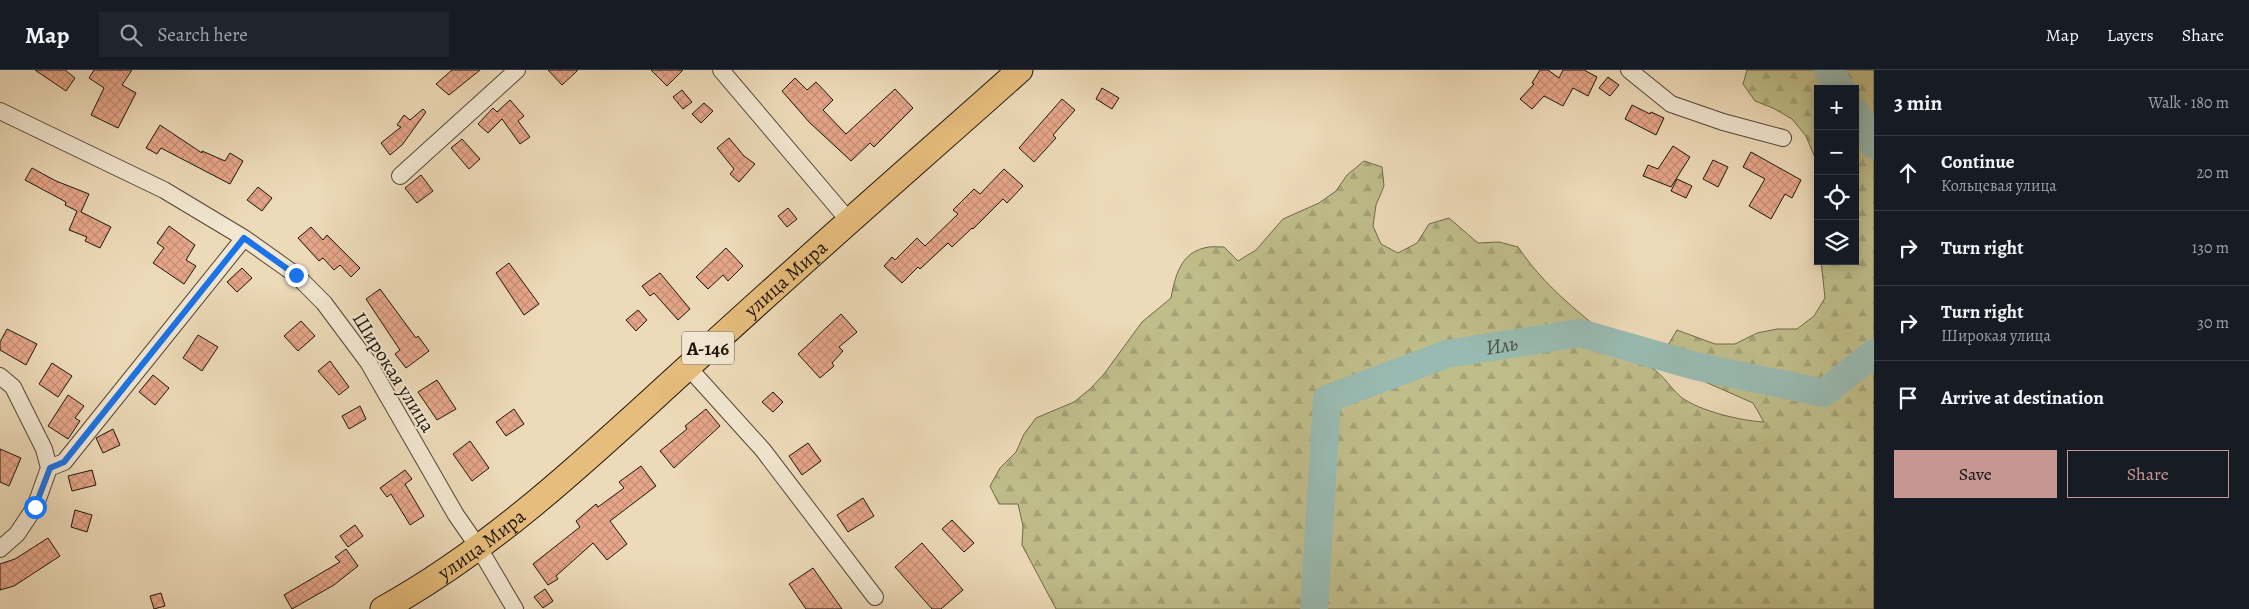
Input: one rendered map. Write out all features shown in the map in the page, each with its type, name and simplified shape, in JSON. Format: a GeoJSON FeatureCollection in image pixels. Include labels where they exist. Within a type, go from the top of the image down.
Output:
{"type":"FeatureCollection","features":[{"type":"Feature","properties":{"kind":"highway","name":"улица Мира"},"geometry":{"type":"LineString","coordinates":[[383,609],[479,548],[607,443],[688,367],[1020,70]]}},
{"type":"Feature","properties":{"kind":"street"},"geometry":{"type":"LineString","coordinates":[[400,176],[517,70]]}},
{"type":"Feature","properties":{"kind":"street"},"geometry":{"type":"LineString","coordinates":[[721,70],[850,222]]}},
{"type":"Feature","properties":{"kind":"street"},"geometry":{"type":"LineString","coordinates":[[1629,70],[1671,104],[1723,122],[1783,138]]}},
{"type":"Feature","properties":{"kind":"street","name":"Широкая улица"},"geometry":{"type":"LineString","coordinates":[[0,111],[164,190],[244,238],[296,275],[324,303],[368,362],[456,515],[479,548],[515,609]]}},
{"type":"Feature","properties":{"kind":"street"},"geometry":{"type":"LineString","coordinates":[[50,468],[64,462],[244,238]]}},
{"type":"Feature","properties":{"kind":"street"},"geometry":{"type":"LineString","coordinates":[[688,367],[763,450],[875,597]]}},
{"type":"Feature","properties":{"kind":"street"},"geometry":{"type":"LineString","coordinates":[[0,376],[13,387],[44,448],[50,468],[35,507],[17,534],[0,549]]}},
{"type":"Feature","properties":{"kind":"green space"},"geometry":{"type":"Polygon","coordinates":[[[1747,70],[1874,70],[1874,609],[1056,609],[1022,545],[1023,526],[1018,504],[999,504],[990,486],[1000,468],[1016,452],[1024,434],[1036,418],[1074,402],[1104,374],[1142,322],[1171,298],[1174,282],[1180,267],[1189,255],[1206,247],[1224,247],[1238,261],[1256,250],[1283,219],[1319,203],[1336,191],[1347,175],[1364,161],[1382,167],[1384,186],[1376,205],[1373,226],[1381,244],[1398,253],[1417,243],[1429,224],[1449,218],[1478,243],[1499,242],[1518,247],[1560,296],[1644,364],[1660,374],[1681,397],[1709,411],[1744,420],[1764,422],[1753,403],[1694,377],[1678,365],[1667,347],[1677,330],[1715,344],[1735,344],[1757,333],[1777,329],[1797,329],[1814,316],[1825,298],[1821,265],[1859,265],[1859,85],[1814,85],[1814,155],[1806,136],[1792,119],[1773,108],[1755,101],[1743,84],[1747,70]]]}},
{"type":"Feature","properties":{"kind":"building"},"geometry":{"type":"Polygon","coordinates":[[[35,70],[65,70],[75,78],[66,91],[35,70]]]}},
{"type":"Feature","properties":{"kind":"building"},"geometry":{"type":"Polygon","coordinates":[[[94,70],[132,70],[122,85],[136,93],[118,128],[91,115],[104,88],[89,78],[94,70]]]}},
{"type":"Feature","properties":{"kind":"building"},"geometry":{"type":"Polygon","coordinates":[[[452,70],[480,70],[449,95],[436,84],[452,70]]]}},
{"type":"Feature","properties":{"kind":"building"},"geometry":{"type":"Polygon","coordinates":[[[548,70],[578,70],[562,85],[548,70]]]}},
{"type":"Feature","properties":{"kind":"building"},"geometry":{"type":"Polygon","coordinates":[[[651,70],[683,70],[667,86],[651,70]]]}},
{"type":"Feature","properties":{"kind":"building"},"geometry":{"type":"Polygon","coordinates":[[[1540,70],[1548,70],[1559,78],[1563,70],[1584,70],[1597,77],[1588,96],[1573,88],[1563,106],[1544,96],[1532,109],[1520,99],[1534,84],[1532,83],[1540,70]]]}},
{"type":"Feature","properties":{"kind":"building"},"geometry":{"type":"Polygon","coordinates":[[[1608,77],[1619,85],[1610,96],[1599,88],[1608,77]]]}},
{"type":"Feature","properties":{"kind":"building"},"geometry":{"type":"Polygon","coordinates":[[[795,78],[807,90],[816,82],[833,100],[823,110],[846,134],[895,89],[913,108],[874,147],[870,143],[851,161],[809,122],[782,91],[795,78]]]}},
{"type":"Feature","properties":{"kind":"building"},"geometry":{"type":"Polygon","coordinates":[[[1102,88],[1119,98],[1112,109],[1096,99],[1102,88]]]}},
{"type":"Feature","properties":{"kind":"building"},"geometry":{"type":"Polygon","coordinates":[[[682,90],[692,102],[683,109],[673,97],[682,90]]]}},
{"type":"Feature","properties":{"kind":"building"},"geometry":{"type":"Polygon","coordinates":[[[1062,99],[1075,110],[1053,135],[1056,138],[1034,162],[1019,148],[1062,99]]]}},
{"type":"Feature","properties":{"kind":"building"},"geometry":{"type":"Polygon","coordinates":[[[510,100],[524,116],[518,121],[530,137],[520,144],[502,119],[488,133],[478,124],[493,108],[497,112],[510,100]]]}},
{"type":"Feature","properties":{"kind":"building"},"geometry":{"type":"Polygon","coordinates":[[[704,103],[713,111],[701,123],[692,114],[704,103]]]}},
{"type":"Feature","properties":{"kind":"building"},"geometry":{"type":"Polygon","coordinates":[[[1632,105],[1650,114],[1651,112],[1664,118],[1656,135],[1625,119],[1632,105]]]}},
{"type":"Feature","properties":{"kind":"building"},"geometry":{"type":"Polygon","coordinates":[[[423,109],[426,112],[402,145],[390,155],[381,143],[401,127],[397,125],[404,115],[410,120],[423,109]]]}},
{"type":"Feature","properties":{"kind":"building"},"geometry":{"type":"Polygon","coordinates":[[[160,125],[202,153],[202,151],[225,161],[230,153],[243,161],[230,184],[161,148],[157,154],[146,148],[160,125]]]}},
{"type":"Feature","properties":{"kind":"building"},"geometry":{"type":"Polygon","coordinates":[[[729,138],[744,156],[755,164],[739,182],[730,174],[734,169],[717,148],[729,138]]]}},
{"type":"Feature","properties":{"kind":"building"},"geometry":{"type":"Polygon","coordinates":[[[462,139],[480,159],[469,169],[451,148],[462,139]]]}},
{"type":"Feature","properties":{"kind":"building"},"geometry":{"type":"Polygon","coordinates":[[[1673,146],[1690,157],[1671,187],[1643,176],[1648,165],[1658,169],[1673,146]]]}},
{"type":"Feature","properties":{"kind":"building"},"geometry":{"type":"Polygon","coordinates":[[[1751,152],[1801,180],[1792,198],[1785,194],[1771,219],[1749,206],[1765,179],[1743,167],[1751,152]]]}},
{"type":"Feature","properties":{"kind":"building"},"geometry":{"type":"Polygon","coordinates":[[[1713,160],[1728,167],[1718,187],[1703,179],[1713,160]]]}},
{"type":"Feature","properties":{"kind":"building"},"geometry":{"type":"Polygon","coordinates":[[[32,168],[56,181],[89,194],[81,212],[111,227],[100,248],[85,241],[87,237],[69,230],[77,211],[65,205],[66,202],[25,180],[32,168]]]}},
{"type":"Feature","properties":{"kind":"building"},"geometry":{"type":"Polygon","coordinates":[[[1004,169],[1023,186],[1007,203],[1003,199],[952,247],[948,243],[920,269],[918,267],[902,283],[884,266],[892,257],[895,260],[917,238],[925,246],[958,214],[953,210],[974,189],[980,194],[1004,169]]]}},
{"type":"Feature","properties":{"kind":"building"},"geometry":{"type":"Polygon","coordinates":[[[421,175],[433,191],[417,203],[405,188],[421,175]]]}},
{"type":"Feature","properties":{"kind":"building"},"geometry":{"type":"Polygon","coordinates":[[[1677,179],[1692,186],[1686,198],[1671,191],[1677,179]]]}},
{"type":"Feature","properties":{"kind":"building"},"geometry":{"type":"Polygon","coordinates":[[[258,187],[272,198],[262,211],[247,200],[258,187]]]}},
{"type":"Feature","properties":{"kind":"building"},"geometry":{"type":"Polygon","coordinates":[[[788,208],[797,219],[787,227],[778,216],[788,208]]]}},
{"type":"Feature","properties":{"kind":"building"},"geometry":{"type":"Polygon","coordinates":[[[169,226],[195,245],[186,260],[196,266],[184,284],[153,263],[164,248],[157,243],[169,226]]]}},
{"type":"Feature","properties":{"kind":"building"},"geometry":{"type":"Polygon","coordinates":[[[311,227],[323,240],[327,235],[360,268],[351,277],[340,265],[334,270],[323,258],[319,261],[298,238],[311,227]]]}},
{"type":"Feature","properties":{"kind":"building"},"geometry":{"type":"Polygon","coordinates":[[[726,248],[743,266],[728,281],[723,275],[708,289],[696,277],[726,248]]]}},
{"type":"Feature","properties":{"kind":"building"},"geometry":{"type":"Polygon","coordinates":[[[509,263],[539,304],[524,315],[496,273],[509,263]]]}},
{"type":"Feature","properties":{"kind":"building"},"geometry":{"type":"Polygon","coordinates":[[[242,268],[252,278],[237,292],[227,282],[242,268]]]}},
{"type":"Feature","properties":{"kind":"building"},"geometry":{"type":"Polygon","coordinates":[[[660,273],[690,309],[678,320],[654,293],[650,296],[642,286],[660,273]]]}},
{"type":"Feature","properties":{"kind":"building"},"geometry":{"type":"Polygon","coordinates":[[[380,289],[416,338],[418,336],[429,351],[406,368],[395,354],[400,350],[366,299],[380,289]]]}},
{"type":"Feature","properties":{"kind":"building"},"geometry":{"type":"Polygon","coordinates":[[[638,310],[647,320],[636,331],[626,320],[638,310]]]}},
{"type":"Feature","properties":{"kind":"building"},"geometry":{"type":"Polygon","coordinates":[[[841,314],[857,332],[839,347],[843,351],[832,363],[834,366],[820,378],[798,354],[841,314]]]}},
{"type":"Feature","properties":{"kind":"building"},"geometry":{"type":"Polygon","coordinates":[[[301,321],[315,336],[298,351],[284,336],[301,321]]]}},
{"type":"Feature","properties":{"kind":"building"},"geometry":{"type":"Polygon","coordinates":[[[7,329],[37,344],[26,365],[0,350],[0,342],[7,329]]]}},
{"type":"Feature","properties":{"kind":"building"},"geometry":{"type":"Polygon","coordinates":[[[198,335],[218,347],[202,371],[183,358],[198,335]]]}},
{"type":"Feature","properties":{"kind":"building"},"geometry":{"type":"Polygon","coordinates":[[[330,361],[349,387],[339,395],[318,371],[330,361]]]}},
{"type":"Feature","properties":{"kind":"building"},"geometry":{"type":"Polygon","coordinates":[[[52,363],[72,376],[58,397],[39,384],[52,363]]]}},
{"type":"Feature","properties":{"kind":"building"},"geometry":{"type":"Polygon","coordinates":[[[153,375],[169,388],[155,405],[139,392],[153,375]]]}},
{"type":"Feature","properties":{"kind":"building"},"geometry":{"type":"Polygon","coordinates":[[[437,380],[456,409],[437,420],[418,392],[437,380]]]}},
{"type":"Feature","properties":{"kind":"building"},"geometry":{"type":"Polygon","coordinates":[[[773,392],[783,402],[773,412],[762,402],[773,392]]]}},
{"type":"Feature","properties":{"kind":"building"},"geometry":{"type":"Polygon","coordinates":[[[68,395],[84,406],[75,418],[80,421],[68,439],[48,426],[68,395]]]}},
{"type":"Feature","properties":{"kind":"building"},"geometry":{"type":"Polygon","coordinates":[[[360,406],[366,419],[349,429],[342,416],[360,406]]]}},
{"type":"Feature","properties":{"kind":"building"},"geometry":{"type":"Polygon","coordinates":[[[514,409],[524,424],[506,436],[496,422],[514,409]]]}},
{"type":"Feature","properties":{"kind":"building"},"geometry":{"type":"Polygon","coordinates":[[[706,409],[720,426],[674,468],[660,451],[687,429],[685,426],[706,409]]]}},
{"type":"Feature","properties":{"kind":"building"},"geometry":{"type":"Polygon","coordinates":[[[113,429],[120,445],[103,453],[96,438],[113,429]]]}},
{"type":"Feature","properties":{"kind":"building"},"geometry":{"type":"Polygon","coordinates":[[[470,441],[489,468],[472,481],[453,454],[470,441]]]}},
{"type":"Feature","properties":{"kind":"building"},"geometry":{"type":"Polygon","coordinates":[[[808,443],[821,461],[802,475],[789,456],[808,443]]]}},
{"type":"Feature","properties":{"kind":"building"},"geometry":{"type":"Polygon","coordinates":[[[0,449],[21,458],[9,486],[0,482],[0,449]]]}},
{"type":"Feature","properties":{"kind":"building"},"geometry":{"type":"Polygon","coordinates":[[[641,466],[656,486],[610,521],[627,544],[607,560],[593,543],[556,576],[558,579],[548,585],[533,564],[580,527],[576,521],[596,504],[598,507],[624,488],[619,482],[641,466]]]}},
{"type":"Feature","properties":{"kind":"building"},"geometry":{"type":"Polygon","coordinates":[[[92,470],[96,485],[72,491],[68,476],[92,470]]]}},
{"type":"Feature","properties":{"kind":"building"},"geometry":{"type":"Polygon","coordinates":[[[405,470],[412,479],[405,484],[424,516],[410,525],[391,494],[387,497],[380,488],[405,470]]]}},
{"type":"Feature","properties":{"kind":"building"},"geometry":{"type":"Polygon","coordinates":[[[863,498],[874,516],[848,532],[837,515],[863,498]]]}},
{"type":"Feature","properties":{"kind":"building"},"geometry":{"type":"Polygon","coordinates":[[[75,510],[92,515],[87,532],[71,527],[75,510]]]}},
{"type":"Feature","properties":{"kind":"building"},"geometry":{"type":"Polygon","coordinates":[[[952,520],[974,543],[964,552],[942,529],[952,520]]]}},
{"type":"Feature","properties":{"kind":"building"},"geometry":{"type":"Polygon","coordinates":[[[355,525],[363,536],[348,547],[340,536],[355,525]]]}},
{"type":"Feature","properties":{"kind":"building"},"geometry":{"type":"Polygon","coordinates":[[[48,538],[60,556],[14,586],[0,590],[0,564],[15,559],[48,538]]]}},
{"type":"Feature","properties":{"kind":"building"},"geometry":{"type":"Polygon","coordinates":[[[922,543],[963,590],[941,609],[932,609],[895,567],[922,543]]]}},
{"type":"Feature","properties":{"kind":"building"},"geometry":{"type":"Polygon","coordinates":[[[346,549],[358,566],[334,585],[292,609],[284,595],[340,562],[335,557],[346,549]]]}},
{"type":"Feature","properties":{"kind":"building"},"geometry":{"type":"Polygon","coordinates":[[[813,568],[842,609],[806,609],[789,584],[813,568]]]}},
{"type":"Feature","properties":{"kind":"building"},"geometry":{"type":"Polygon","coordinates":[[[545,589],[553,601],[543,608],[534,597],[545,589]]]}},
{"type":"Feature","properties":{"kind":"building"},"geometry":{"type":"Polygon","coordinates":[[[161,593],[165,606],[154,609],[150,596],[161,593]]]}},
{"type":"Feature","properties":{"kind":"waterway","name":"Иль"},"geometry":{"type":"LineString","coordinates":[[1828,70],[1838,85]]}},
{"type":"Feature","properties":{"kind":"waterway","name":"Иль"},"geometry":{"type":"LineString","coordinates":[[1859,117],[1872,136],[1874,145]]}},
{"type":"Feature","properties":{"kind":"waterway","name":"Иль"},"geometry":{"type":"LineString","coordinates":[[1314,609],[1327,399],[1447,354],[1580,333],[1695,366],[1824,393],[1874,353]]}},
{"type":"Feature","properties":{"kind":"route"},"geometry":{"type":"LineString","coordinates":[[35,507],[50,468],[64,462],[244,238],[296,275]]}}]}
